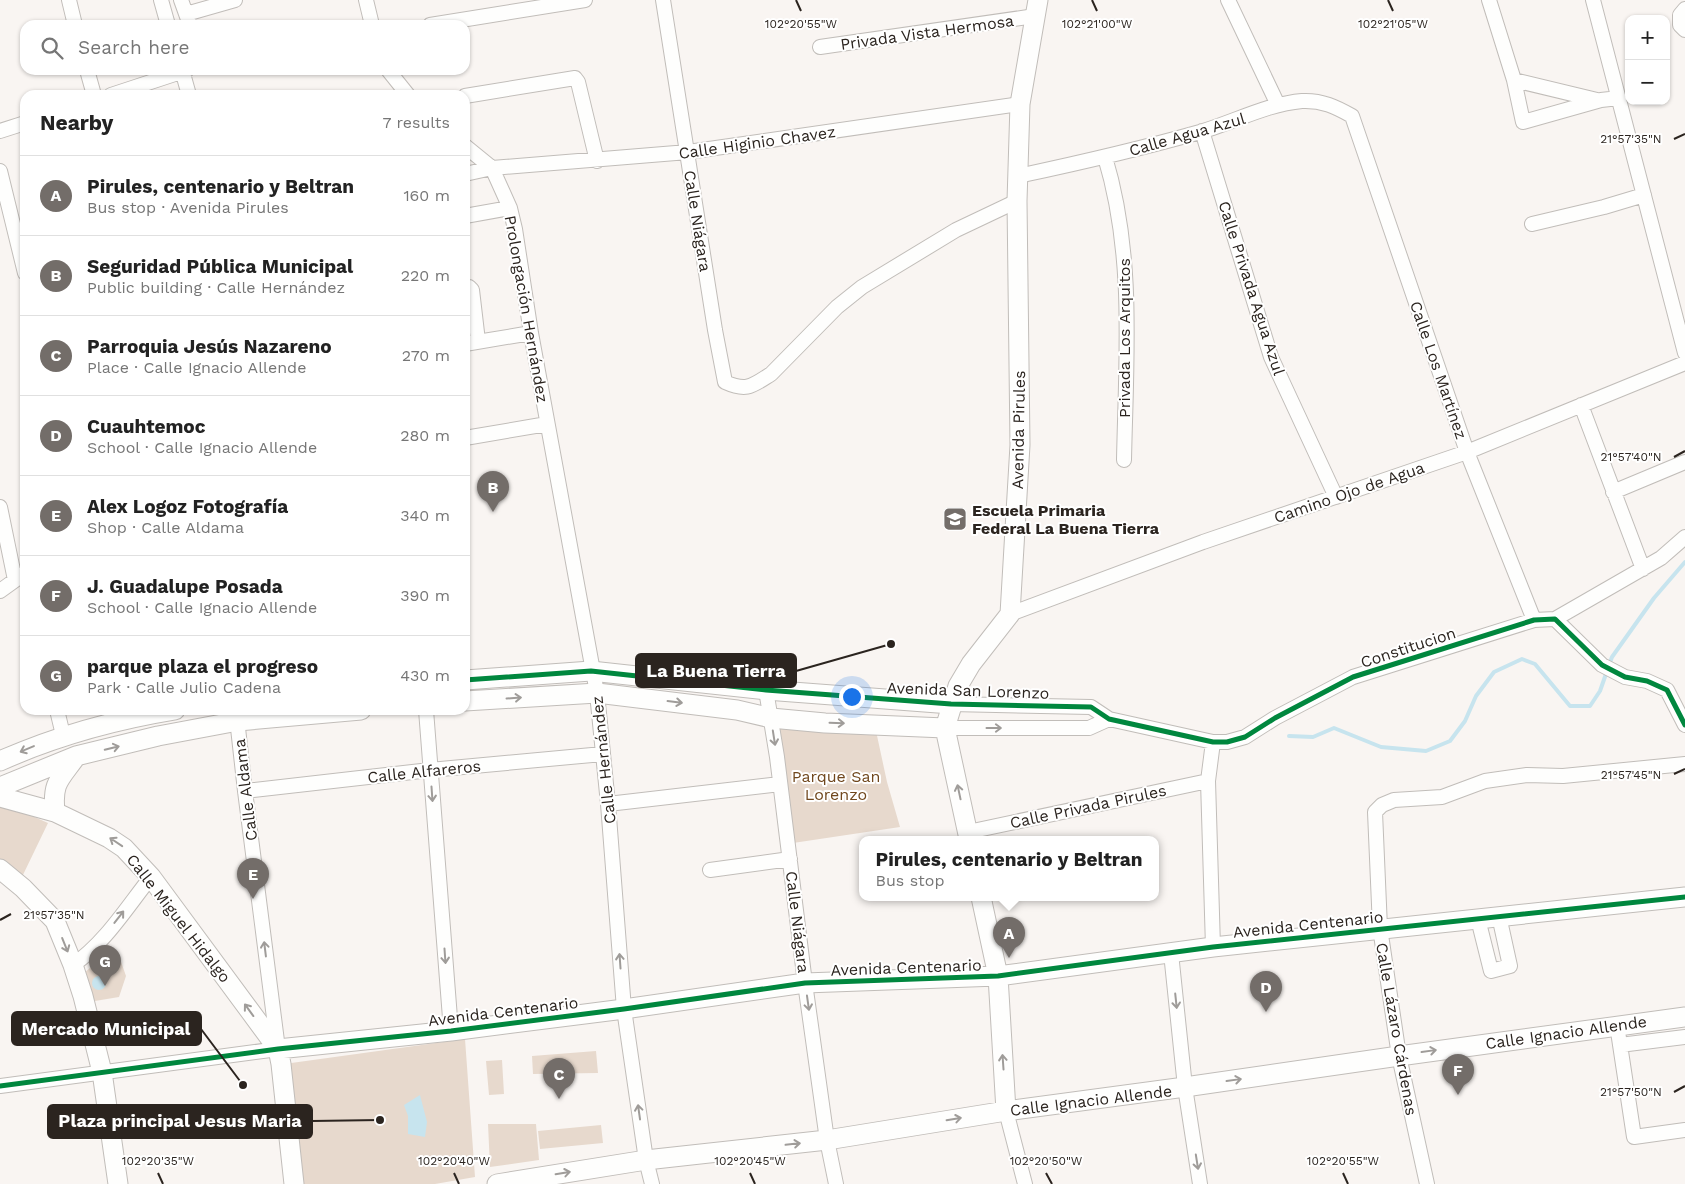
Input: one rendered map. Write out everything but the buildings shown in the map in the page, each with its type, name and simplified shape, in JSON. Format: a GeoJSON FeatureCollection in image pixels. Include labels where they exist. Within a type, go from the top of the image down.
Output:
{"type":"FeatureCollection","features":[{"type":"Feature","properties":{"kind":"street"},"geometry":{"type":"LineString","coordinates":[[69,0],[74,20]]}},
{"type":"Feature","properties":{"kind":"street"},"geometry":{"type":"LineString","coordinates":[[161,0],[167,20]]}},
{"type":"Feature","properties":{"kind":"street"},"geometry":{"type":"LineString","coordinates":[[181,0],[188,19],[235,0]]}},
{"type":"Feature","properties":{"kind":"street"},"geometry":{"type":"LineString","coordinates":[[366,0],[371,20]]}},
{"type":"Feature","properties":{"kind":"street"},"geometry":{"type":"LineString","coordinates":[[461,20],[585,0]]}},
{"type":"Feature","properties":{"kind":"street","name":"Calle Niágara"},"geometry":{"type":"LineString","coordinates":[[663,0],[715,330],[725,382],[738,388],[748,388],[760,381],[771,374],[836,307],[862,287],[956,230],[1018,201]]}},
{"type":"Feature","properties":{"kind":"street"},"geometry":{"type":"LineString","coordinates":[[1228,0],[1278,105]]}},
{"type":"Feature","properties":{"kind":"street"},"geometry":{"type":"LineString","coordinates":[[1489,0],[1514,80],[1523,122],[1601,100],[1619,98]]}},
{"type":"Feature","properties":{"kind":"street"},"geometry":{"type":"LineString","coordinates":[[1593,0],[1685,353]]}},
{"type":"Feature","properties":{"kind":"street","name":"Privada Vista Hermosa"},"geometry":{"type":"LineString","coordinates":[[820,47],[1036,8]]}},
{"type":"Feature","properties":{"kind":"street","name":"Avenida Pirules"},"geometry":{"type":"LineString","coordinates":[[1010,614],[1020,445],[1018,176],[1020,104],[1036,8]]}},
{"type":"Feature","properties":{"kind":"street"},"geometry":{"type":"LineString","coordinates":[[1685,9],[1680,15],[1680,24],[1685,30]]}},
{"type":"Feature","properties":{"kind":"street"},"geometry":{"type":"LineString","coordinates":[[88,75],[93,90]]}},
{"type":"Feature","properties":{"kind":"street"},"geometry":{"type":"LineString","coordinates":[[126,90],[169,75]]}},
{"type":"Feature","properties":{"kind":"street"},"geometry":{"type":"LineString","coordinates":[[185,75],[189,90]]}},
{"type":"Feature","properties":{"kind":"street"},"geometry":{"type":"LineString","coordinates":[[392,75],[404,90]]}},
{"type":"Feature","properties":{"kind":"street"},"geometry":{"type":"LineString","coordinates":[[470,95],[576,78],[597,161]]}},
{"type":"Feature","properties":{"kind":"street"},"geometry":{"type":"LineString","coordinates":[[1514,80],[1601,100]]}},
{"type":"Feature","properties":{"kind":"street","name":"Calle Agua Azul"},"geometry":{"type":"LineString","coordinates":[[1018,176],[1105,157],[1202,131],[1278,105],[1304,101],[1332,104],[1352,116]]}},
{"type":"Feature","properties":{"kind":"street","name":"Calle Higinio Chavez"},"geometry":{"type":"LineString","coordinates":[[470,173],[492,168],[597,161],[688,152],[1020,104]]}},
{"type":"Feature","properties":{"kind":"street","name":"Calle Los Martínez"},"geometry":{"type":"LineString","coordinates":[[1352,116],[1467,452],[1534,620]]}},
{"type":"Feature","properties":{"kind":"street"},"geometry":{"type":"LineString","coordinates":[[0,131],[20,125]]}},
{"type":"Feature","properties":{"kind":"street","name":"Calle Privada Agua Azul"},"geometry":{"type":"LineString","coordinates":[[1202,131],[1271,357],[1336,497]]}},
{"type":"Feature","properties":{"kind":"street"},"geometry":{"type":"LineString","coordinates":[[470,150],[492,168]]}},
{"type":"Feature","properties":{"kind":"street","name":"Privada Los Arquitos"},"geometry":{"type":"LineString","coordinates":[[1105,157],[1123,237],[1127,303],[1124,460]]}},
{"type":"Feature","properties":{"kind":"street","name":"Prolongación Hernández"},"geometry":{"type":"LineString","coordinates":[[492,168],[510,208],[515,229],[547,424]]}},
{"type":"Feature","properties":{"kind":"street"},"geometry":{"type":"LineString","coordinates":[[0,171],[20,253]]}},
{"type":"Feature","properties":{"kind":"street"},"geometry":{"type":"LineString","coordinates":[[1532,224],[1604,207],[1644,195]]}},
{"type":"Feature","properties":{"kind":"street"},"geometry":{"type":"LineString","coordinates":[[470,215],[510,208]]}},
{"type":"Feature","properties":{"kind":"street"},"geometry":{"type":"LineString","coordinates":[[470,288],[472,290],[471,343],[531,333]]}},
{"type":"Feature","properties":{"kind":"street","name":"Camino Ojo de Agua"},"geometry":{"type":"LineString","coordinates":[[1010,614],[1204,542],[1467,452],[1685,363]]}},
{"type":"Feature","properties":{"kind":"street"},"geometry":{"type":"LineString","coordinates":[[1581,405],[1643,568]]}},
{"type":"Feature","properties":{"kind":"street"},"geometry":{"type":"LineString","coordinates":[[470,437],[547,424]]}},
{"type":"Feature","properties":{"kind":"street","name":"Calle Hernández"},"geometry":{"type":"LineString","coordinates":[[547,424],[597,693],[608,804],[624,1010],[646,1160],[652,1184]]}},
{"type":"Feature","properties":{"kind":"street"},"geometry":{"type":"LineString","coordinates":[[1613,492],[1685,462]]}},
{"type":"Feature","properties":{"kind":"street"},"geometry":{"type":"LineString","coordinates":[[0,508],[20,576],[0,592]]}},
{"type":"Feature","properties":{"kind":"street"},"geometry":{"type":"LineString","coordinates":[[1685,537],[1661,558],[1555,619],[1602,665],[1625,677],[1647,681],[1667,690],[1685,725]]}},
{"type":"Feature","properties":{"kind":"street"},"geometry":{"type":"LineString","coordinates":[[968,836],[945,728],[958,686],[971,664],[1010,614]]}},
{"type":"Feature","properties":{"kind":"street","name":"Constitucion"},"geometry":{"type":"LineString","coordinates":[[1109,719],[1213,742],[1227,742],[1245,737],[1275,718],[1353,678],[1534,620],[1555,619]]}},
{"type":"Feature","properties":{"kind":"street","name":"Avenida San Lorenzo"},"geometry":{"type":"LineString","coordinates":[[470,680],[592,671],[766,690],[951,704],[1091,707],[1109,719]]}},
{"type":"Feature","properties":{"kind":"street","name":"Calle Niágara"},"geometry":{"type":"LineString","coordinates":[[766,690],[827,1140],[836,1184]]}},
{"type":"Feature","properties":{"kind":"street"},"geometry":{"type":"LineString","coordinates":[[470,702],[597,693],[738,710],[771,718],[825,723],[945,728],[1088,728],[1109,719]]}},
{"type":"Feature","properties":{"kind":"street"},"geometry":{"type":"LineString","coordinates":[[58,715],[64,735]]}},
{"type":"Feature","properties":{"kind":"street"},"geometry":{"type":"LineString","coordinates":[[0,761],[64,735],[148,715]]}},
{"type":"Feature","properties":{"kind":"street"},"geometry":{"type":"LineString","coordinates":[[0,787],[76,756],[237,716],[258,715]]}},
{"type":"Feature","properties":{"kind":"street"},"geometry":{"type":"LineString","coordinates":[[426,715],[451,1031]]}},
{"type":"Feature","properties":{"kind":"street","name":"Calle Aldama"},"geometry":{"type":"LineString","coordinates":[[237,716],[278,1049]]}},
{"type":"Feature","properties":{"kind":"street"},"geometry":{"type":"LineString","coordinates":[[1213,742],[1208,781],[1213,947]]}},
{"type":"Feature","properties":{"kind":"street","name":"Calle Alfareros"},"geometry":{"type":"LineString","coordinates":[[245,791],[430,770],[603,754]]}},
{"type":"Feature","properties":{"kind":"street"},"geometry":{"type":"LineString","coordinates":[[55,812],[53,794],[59,780],[76,756]]}},
{"type":"Feature","properties":{"kind":"street","name":"Calle Lázaro Cárdenas"},"geometry":{"type":"LineString","coordinates":[[1426,1184],[1399,1056],[1380,928],[1375,812],[1382,805],[1394,800],[1442,797],[1485,781],[1527,775],[1563,776],[1685,764]]}},
{"type":"Feature","properties":{"kind":"street","name":"Calle Privada Pirules"},"geometry":{"type":"LineString","coordinates":[[968,836],[1208,781]]}},
{"type":"Feature","properties":{"kind":"street"},"geometry":{"type":"LineString","coordinates":[[608,804],[780,784]]}},
{"type":"Feature","properties":{"kind":"street","name":"Calle Miguel Hidalgo"},"geometry":{"type":"LineString","coordinates":[[0,797],[55,812],[109,838],[124,848],[151,877],[278,1049]]}},
{"type":"Feature","properties":{"kind":"street"},"geometry":{"type":"LineString","coordinates":[[710,870],[790,859]]}},
{"type":"Feature","properties":{"kind":"street"},"geometry":{"type":"LineString","coordinates":[[0,869],[23,888],[55,921],[73,965],[83,996],[102,1072],[118,1184]]}},
{"type":"Feature","properties":{"kind":"street"},"geometry":{"type":"LineString","coordinates":[[73,965],[85,957],[103,937],[151,877]]}},
{"type":"Feature","properties":{"kind":"street","name":"Avenida Centenario"},"geometry":{"type":"LineString","coordinates":[[278,1049],[624,1010],[805,983],[998,976],[1213,947],[1685,897]]}},
{"type":"Feature","properties":{"kind":"street"},"geometry":{"type":"LineString","coordinates":[[982,901],[998,976],[1006,1111],[1025,1184]]}},
{"type":"Feature","properties":{"kind":"street"},"geometry":{"type":"LineString","coordinates":[[1478,919],[1491,972],[1510,966],[1499,916]]}},
{"type":"Feature","properties":{"kind":"street"},"geometry":{"type":"LineString","coordinates":[[1171,953],[1185,1087],[1200,1184]]}},
{"type":"Feature","properties":{"kind":"street","name":"Calle Ignacio Allende"},"geometry":{"type":"LineString","coordinates":[[497,1184],[646,1160],[827,1140],[1006,1111],[1685,1017]]}},
{"type":"Feature","properties":{"kind":"street"},"geometry":{"type":"LineString","coordinates":[[1617,1025],[1634,1138],[1685,1130]]}},
{"type":"Feature","properties":{"kind":"street"},"geometry":{"type":"LineString","coordinates":[[1620,1045],[1685,1037]]}},
{"type":"Feature","properties":{"kind":"street"},"geometry":{"type":"LineString","coordinates":[[0,1086],[278,1049],[294,1184]]}},
{"type":"Feature","properties":{"kind":"green space","name":"Parque San Lorenzo"},"geometry":{"type":"Polygon","coordinates":[[[777,723],[876,731],[887,782],[900,827],[793,843],[777,723]]]}},
{"type":"Feature","properties":{"kind":"green space"},"geometry":{"type":"Polygon","coordinates":[[[0,806],[14,808],[48,823],[21,879],[0,863],[0,806]]]}},
{"type":"Feature","properties":{"kind":"green space"},"geometry":{"type":"Polygon","coordinates":[[[110,951],[118,953],[126,976],[119,997],[89,1002],[84,973],[110,951]]]}},
{"type":"Feature","properties":{"kind":"green space"},"geometry":{"type":"Polygon","coordinates":[[[465,1039],[475,1177],[435,1184],[296,1184],[284,1064],[465,1039]]]}},
{"type":"Feature","properties":{"kind":"green space"},"geometry":{"type":"Polygon","coordinates":[[[596,1051],[598,1073],[533,1074],[532,1056],[596,1051]]]}},
{"type":"Feature","properties":{"kind":"green space"},"geometry":{"type":"Polygon","coordinates":[[[502,1060],[504,1094],[489,1095],[486,1061],[502,1060]]]}},
{"type":"Feature","properties":{"kind":"green space"},"geometry":{"type":"Polygon","coordinates":[[[488,1124],[536,1124],[539,1160],[490,1167],[488,1124]]]}},
{"type":"Feature","properties":{"kind":"green space"},"geometry":{"type":"Polygon","coordinates":[[[601,1125],[603,1143],[540,1149],[538,1131],[601,1125]]]}},
{"type":"Feature","properties":{"kind":"water"},"geometry":{"type":"Polygon","coordinates":[[[96,976],[102,976],[106,983],[102,990],[96,990],[92,986],[92,980],[96,976]]]}},
{"type":"Feature","properties":{"kind":"water"},"geometry":{"type":"Polygon","coordinates":[[[420,1095],[427,1122],[425,1137],[408,1134],[408,1116],[404,1105],[420,1095]]]}},
{"type":"Feature","properties":{"kind":"waterway"},"geometry":{"type":"LineString","coordinates":[[1609,665],[1612,657],[1654,598],[1685,562]]}},
{"type":"Feature","properties":{"kind":"waterway"},"geometry":{"type":"LineString","coordinates":[[1289,736],[1313,737],[1334,728],[1381,747],[1426,751],[1450,741],[1465,721],[1476,696],[1494,672],[1522,659],[1535,664],[1570,706],[1590,706],[1600,691],[1607,671]]}},
{"type":"Feature","properties":{"kind":"cycle path"},"geometry":{"type":"LineString","coordinates":[[470,680],[591,671],[766,690],[951,704],[1091,707],[1109,719],[1213,742],[1227,742],[1245,737],[1275,718],[1353,677],[1534,620],[1555,619],[1602,665],[1625,677],[1647,681],[1667,690],[1685,725]]}},
{"type":"Feature","properties":{"kind":"cycle path"},"geometry":{"type":"LineString","coordinates":[[0,1086],[278,1049],[451,1031],[624,1009],[805,983],[998,976],[1213,947],[1685,897]]}},
{"type":"Feature","properties":{"kind":"place","name":"Seguridad Pública Municipal"},"geometry":{"type":"Point","coordinates":[493,512]}},
{"type":"Feature","properties":{"kind":"place","name":"Escuela Primaria Federal La Buena Tierra"},"geometry":{"type":"Point","coordinates":[955,519]}},
{"type":"Feature","properties":{"kind":"place","name":"La Buena Tierra"},"geometry":{"type":"Point","coordinates":[891,644]}},
{"type":"Feature","properties":{"kind":"place","name":"Alex Logoz Fotografía"},"geometry":{"type":"Point","coordinates":[253,899]}},
{"type":"Feature","properties":{"kind":"place","name":"Pirules, centenario y Beltran"},"geometry":{"type":"Point","coordinates":[1009,958]}},
{"type":"Feature","properties":{"kind":"place","name":"parque plaza el progreso"},"geometry":{"type":"Point","coordinates":[105,986]}},
{"type":"Feature","properties":{"kind":"place","name":"Cuauhtemoc"},"geometry":{"type":"Point","coordinates":[1266,1012]}},
{"type":"Feature","properties":{"kind":"place","name":"Mercado Municipal"},"geometry":{"type":"Point","coordinates":[243,1085]}},
{"type":"Feature","properties":{"kind":"place","name":"J. Guadalupe Posada"},"geometry":{"type":"Point","coordinates":[1458,1095]}},
{"type":"Feature","properties":{"kind":"place","name":"Parroquia Jesús Nazareno"},"geometry":{"type":"Point","coordinates":[559,1099]}},
{"type":"Feature","properties":{"kind":"place","name":"Plaza principal Jesus Maria"},"geometry":{"type":"Point","coordinates":[380,1120]}}]}
